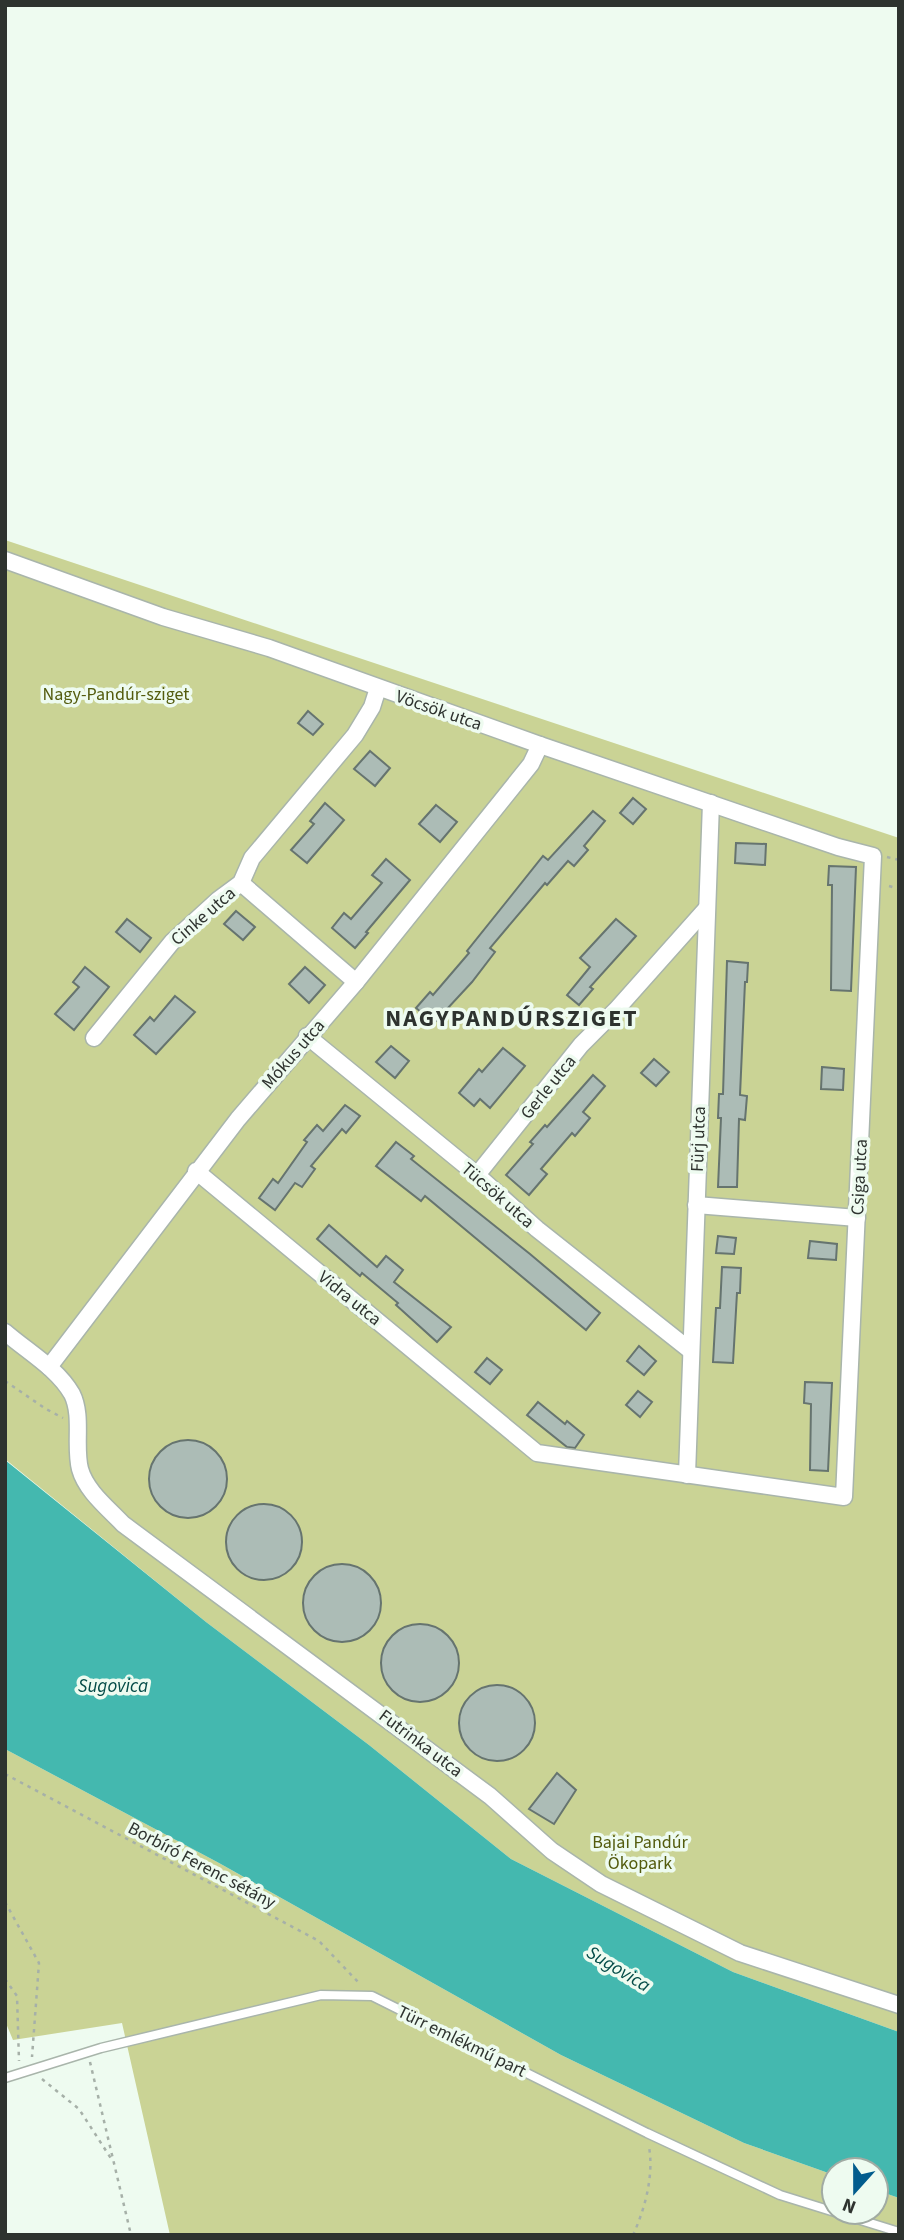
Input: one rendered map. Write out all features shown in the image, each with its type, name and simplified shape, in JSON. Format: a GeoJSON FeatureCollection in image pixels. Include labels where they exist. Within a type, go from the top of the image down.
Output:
{"type":"FeatureCollection","features":[{"type":"Feature","properties":{"kind":"street","name":"Vöcsök utca"},"geometry":{"type":"LineString","coordinates":[[5,560],[163,617],[268,648],[540,746],[838,847],[873,856]]}},
{"type":"Feature","properties":{"kind":"street","name":"Cinke utca"},"geometry":{"type":"LineString","coordinates":[[94,1038],[172,942],[241,883],[252,858],[355,735],[373,706],[379,688]]}},
{"type":"Feature","properties":{"kind":"street","name":"Mókus utca"},"geometry":{"type":"LineString","coordinates":[[49,1367],[196,1171],[307,1036],[356,982],[531,764],[540,746]]}},
{"type":"Feature","properties":{"kind":"street","name":"Fürj utca"},"geometry":{"type":"LineString","coordinates":[[687,1475],[711,803]]}},
{"type":"Feature","properties":{"kind":"street","name":"Csiga utca"},"geometry":{"type":"LineString","coordinates":[[844,1497],[873,856]]}},
{"type":"Feature","properties":{"kind":"street"},"geometry":{"type":"LineString","coordinates":[[241,883],[356,982]]}},
{"type":"Feature","properties":{"kind":"street","name":"Gerle utca"},"geometry":{"type":"LineString","coordinates":[[477,1175],[582,1045],[706,909]]}},
{"type":"Feature","properties":{"kind":"street","name":"Tücsök utca"},"geometry":{"type":"LineString","coordinates":[[307,1036],[477,1175],[537,1228],[691,1351]]}},
{"type":"Feature","properties":{"kind":"street","name":"Vidra utca"},"geometry":{"type":"LineString","coordinates":[[196,1171],[537,1453],[844,1497]]}},
{"type":"Feature","properties":{"kind":"street"},"geometry":{"type":"LineString","coordinates":[[696,1205],[857,1219]]}},
{"type":"Feature","properties":{"kind":"street","name":"Futrinka utca"},"geometry":{"type":"LineString","coordinates":[[5,1332],[49,1367],[72,1395],[80,1469],[100,1500],[123,1524],[490,1796],[552,1851],[601,1884],[740,1953],[899,2006]]}},
{"type":"Feature","properties":{"kind":"lane","name":"Türr emlékmű part"},"geometry":{"type":"LineString","coordinates":[[5,2078],[87,2052],[321,1995],[372,1996],[647,2133],[780,2195],[899,2232]]}},
{"type":"Feature","properties":{"kind":"path"},"geometry":{"type":"LineString","coordinates":[[5,1381],[60,1418],[76,1418]]}},
{"type":"Feature","properties":{"kind":"path","name":"Borbíró Ferenc sétány"},"geometry":{"type":"LineString","coordinates":[[5,1774],[319,1941],[372,1996]]}},
{"type":"Feature","properties":{"kind":"path"},"geometry":{"type":"LineString","coordinates":[[5,1902],[39,1963],[31,2070],[79,2109],[112,2160]]}},
{"type":"Feature","properties":{"kind":"path"},"geometry":{"type":"LineString","coordinates":[[5,1979],[17,1996],[20,2029],[19,2074]]}},
{"type":"Feature","properties":{"kind":"path"},"geometry":{"type":"LineString","coordinates":[[87,2052],[131,2235]]}},
{"type":"Feature","properties":{"kind":"path"},"geometry":{"type":"LineString","coordinates":[[633,2235],[642,2214],[651,2158],[647,2133]]}},
{"type":"Feature","properties":{"kind":"green space"},"geometry":{"type":"Polygon","coordinates":[[[5,540],[899,838],[899,2032],[733,1972],[511,1859],[369,1745],[206,1622],[5,1459],[5,540]]]}},
{"type":"Feature","properties":{"kind":"green space"},"geometry":{"type":"Polygon","coordinates":[[[5,1749],[219,1863],[561,2055],[744,2143],[820,2170],[820,2226],[890,2226],[890,2195],[899,2198],[899,2235],[170,2235],[122,2023],[13,2040],[5,2021],[5,1749]]]}},
{"type":"Feature","properties":{"kind":"water","name":"Sugovica"},"geometry":{"type":"Polygon","coordinates":[[[5,1460],[206,1622],[369,1745],[511,1859],[733,1972],[899,2032],[899,2198],[890,2195],[890,2156],[820,2156],[820,2170],[744,2143],[561,2055],[219,1863],[5,1749],[5,1460]]]}},
{"type":"Feature","properties":{"kind":"building"},"geometry":{"type":"Polygon","coordinates":[[[308,711],[323,724],[313,735],[298,723],[308,711]]]}},
{"type":"Feature","properties":{"kind":"building"},"geometry":{"type":"Polygon","coordinates":[[[370,751],[390,768],[375,786],[354,769],[370,751]]]}},
{"type":"Feature","properties":{"kind":"building"},"geometry":{"type":"Polygon","coordinates":[[[633,798],[646,809],[633,824],[620,813],[633,798]]]}},
{"type":"Feature","properties":{"kind":"building"},"geometry":{"type":"Polygon","coordinates":[[[325,803],[344,820],[307,863],[291,850],[314,824],[310,821],[325,803]]]}},
{"type":"Feature","properties":{"kind":"building"},"geometry":{"type":"Polygon","coordinates":[[[436,805],[457,822],[440,842],[419,824],[436,805]]]}},
{"type":"Feature","properties":{"kind":"building"},"geometry":{"type":"Polygon","coordinates":[[[593,811],[605,821],[584,846],[588,850],[574,866],[568,861],[547,885],[545,883],[490,948],[495,952],[472,982],[434,1023],[416,1008],[430,992],[433,995],[469,953],[467,951],[543,856],[548,860],[593,811]]]}},
{"type":"Feature","properties":{"kind":"building"},"geometry":{"type":"Polygon","coordinates":[[[736,843],[766,844],[765,865],[735,863],[736,843]]]}},
{"type":"Feature","properties":{"kind":"building"},"geometry":{"type":"Polygon","coordinates":[[[386,859],[410,880],[355,948],[332,928],[344,913],[351,919],[382,883],[372,875],[386,859]]]}},
{"type":"Feature","properties":{"kind":"building"},"geometry":{"type":"Polygon","coordinates":[[[829,866],[856,867],[851,991],[831,990],[832,885],[828,885],[829,866]]]}},
{"type":"Feature","properties":{"kind":"building"},"geometry":{"type":"Polygon","coordinates":[[[236,911],[255,927],[243,940],[224,924],[236,911]]]}},
{"type":"Feature","properties":{"kind":"building"},"geometry":{"type":"Polygon","coordinates":[[[127,919],[151,938],[140,952],[116,932],[127,919]]]}},
{"type":"Feature","properties":{"kind":"building"},"geometry":{"type":"Polygon","coordinates":[[[616,919],[636,936],[590,987],[593,989],[579,1005],[567,995],[590,967],[580,958],[616,919]]]}},
{"type":"Feature","properties":{"kind":"building"},"geometry":{"type":"Polygon","coordinates":[[[727,961],[748,963],[740,1095],[747,1096],[745,1120],[739,1119],[737,1187],[718,1187],[721,1118],[718,1118],[719,1094],[723,1094],[727,961]]]}},
{"type":"Feature","properties":{"kind":"building"},"geometry":{"type":"Polygon","coordinates":[[[85,967],[109,987],[74,1030],[55,1014],[79,987],[73,982],[85,967]]]}},
{"type":"Feature","properties":{"kind":"building"},"geometry":{"type":"Polygon","coordinates":[[[305,967],[325,985],[309,1003],[289,984],[305,967]]]}},
{"type":"Feature","properties":{"kind":"building"},"geometry":{"type":"Polygon","coordinates":[[[175,996],[195,1012],[156,1054],[134,1035],[150,1017],[154,1021],[175,996]]]}},
{"type":"Feature","properties":{"kind":"building"},"geometry":{"type":"Polygon","coordinates":[[[391,1046],[409,1061],[395,1078],[376,1062],[391,1046]]]}},
{"type":"Feature","properties":{"kind":"building"},"geometry":{"type":"Polygon","coordinates":[[[503,1048],[525,1066],[490,1108],[480,1099],[474,1106],[459,1093],[479,1069],[482,1072],[503,1048]]]}},
{"type":"Feature","properties":{"kind":"building"},"geometry":{"type":"Polygon","coordinates":[[[654,1059],[669,1072],[656,1086],[641,1073],[654,1059]]]}},
{"type":"Feature","properties":{"kind":"building"},"geometry":{"type":"Polygon","coordinates":[[[822,1067],[844,1069],[843,1090],[821,1089],[822,1067]]]}},
{"type":"Feature","properties":{"kind":"building"},"geometry":{"type":"Polygon","coordinates":[[[593,1075],[605,1086],[583,1112],[590,1118],[575,1136],[572,1133],[541,1169],[547,1174],[529,1195],[506,1175],[533,1144],[530,1142],[545,1125],[547,1127],[593,1075]]]}},
{"type":"Feature","properties":{"kind":"building"},"geometry":{"type":"Polygon","coordinates":[[[345,1105],[360,1116],[346,1133],[342,1129],[311,1166],[315,1169],[302,1187],[295,1183],[275,1210],[259,1198],[273,1179],[278,1183],[307,1142],[304,1140],[317,1125],[323,1131],[345,1105]]]}},
{"type":"Feature","properties":{"kind":"building"},"geometry":{"type":"Polygon","coordinates":[[[396,1142],[414,1156],[411,1159],[600,1313],[586,1330],[425,1196],[421,1201],[376,1166],[396,1142]]]}},
{"type":"Feature","properties":{"kind":"building"},"geometry":{"type":"Polygon","coordinates":[[[329,1225],[377,1267],[386,1256],[403,1270],[394,1282],[451,1327],[437,1342],[396,1305],[398,1303],[362,1273],[360,1276],[317,1239],[329,1225]]]}},
{"type":"Feature","properties":{"kind":"building"},"geometry":{"type":"Polygon","coordinates":[[[718,1236],[736,1238],[734,1254],[716,1253],[718,1236]]]}},
{"type":"Feature","properties":{"kind":"building"},"geometry":{"type":"Polygon","coordinates":[[[810,1241],[837,1244],[836,1260],[808,1258],[810,1241]]]}},
{"type":"Feature","properties":{"kind":"building"},"geometry":{"type":"Polygon","coordinates":[[[722,1267],[741,1268],[733,1363],[713,1362],[716,1308],[720,1308],[722,1267]]]}},
{"type":"Feature","properties":{"kind":"building"},"geometry":{"type":"Polygon","coordinates":[[[639,1346],[656,1361],[644,1375],[627,1361],[639,1346]]]}},
{"type":"Feature","properties":{"kind":"building"},"geometry":{"type":"Polygon","coordinates":[[[487,1358],[502,1370],[490,1384],[475,1372],[487,1358]]]}},
{"type":"Feature","properties":{"kind":"building"},"geometry":{"type":"Polygon","coordinates":[[[805,1382],[832,1383],[828,1471],[810,1470],[811,1404],[804,1403],[805,1382]]]}},
{"type":"Feature","properties":{"kind":"building"},"geometry":{"type":"Polygon","coordinates":[[[638,1391],[652,1402],[640,1417],[626,1405],[638,1391]]]}},
{"type":"Feature","properties":{"kind":"building"},"geometry":{"type":"Polygon","coordinates":[[[538,1402],[565,1424],[567,1421],[584,1435],[575,1448],[567,1447],[527,1415],[538,1402]]]}},
{"type":"Feature","properties":{"kind":"building"},"geometry":{"type":"Polygon","coordinates":[[[188,1440],[203,1443],[215,1452],[224,1464],[227,1479],[224,1494],[215,1506],[203,1515],[188,1518],[173,1515],[161,1506],[152,1494],[149,1479],[152,1464],[161,1452],[173,1443],[188,1440]]]}},
{"type":"Feature","properties":{"kind":"building"},"geometry":{"type":"Polygon","coordinates":[[[272,1504],[285,1510],[296,1521],[302,1534],[300,1557],[285,1574],[272,1580],[256,1580],[243,1574],[228,1557],[226,1534],[232,1521],[249,1506],[272,1504]]]}},
{"type":"Feature","properties":{"kind":"building"},"geometry":{"type":"Polygon","coordinates":[[[342,1564],[357,1567],[369,1576],[378,1588],[381,1603],[378,1618],[369,1630],[357,1639],[342,1642],[327,1639],[315,1630],[306,1618],[303,1603],[306,1588],[315,1576],[327,1567],[342,1564]]]}},
{"type":"Feature","properties":{"kind":"building"},"geometry":{"type":"Polygon","coordinates":[[[420,1624],[435,1627],[447,1636],[456,1648],[459,1663],[456,1678],[447,1690],[435,1699],[420,1702],[405,1699],[393,1690],[384,1678],[381,1663],[384,1648],[393,1636],[405,1627],[420,1624]]]}},
{"type":"Feature","properties":{"kind":"building"},"geometry":{"type":"Polygon","coordinates":[[[505,1685],[518,1691],[529,1702],[535,1715],[533,1738],[518,1755],[505,1761],[489,1761],[476,1755],[461,1738],[459,1715],[465,1702],[482,1687],[505,1685]]]}},
{"type":"Feature","properties":{"kind":"building"},"geometry":{"type":"Polygon","coordinates":[[[557,1773],[576,1790],[554,1824],[529,1809],[557,1773]]]}},
{"type":"Feature","properties":{"kind":"district","name":"NAGYPANDÚRSZIGET"},"geometry":{"type":"Point","coordinates":[512,1018]}},
{"type":"Feature","properties":{"kind":"park label","name":"Nagy-Pandúr-sziget"},"geometry":{"type":"Point","coordinates":[116,694]}},
{"type":"Feature","properties":{"kind":"park label","name":"Bajai Pandúr Ökopark"},"geometry":{"type":"Point","coordinates":[640,1852]}}]}
